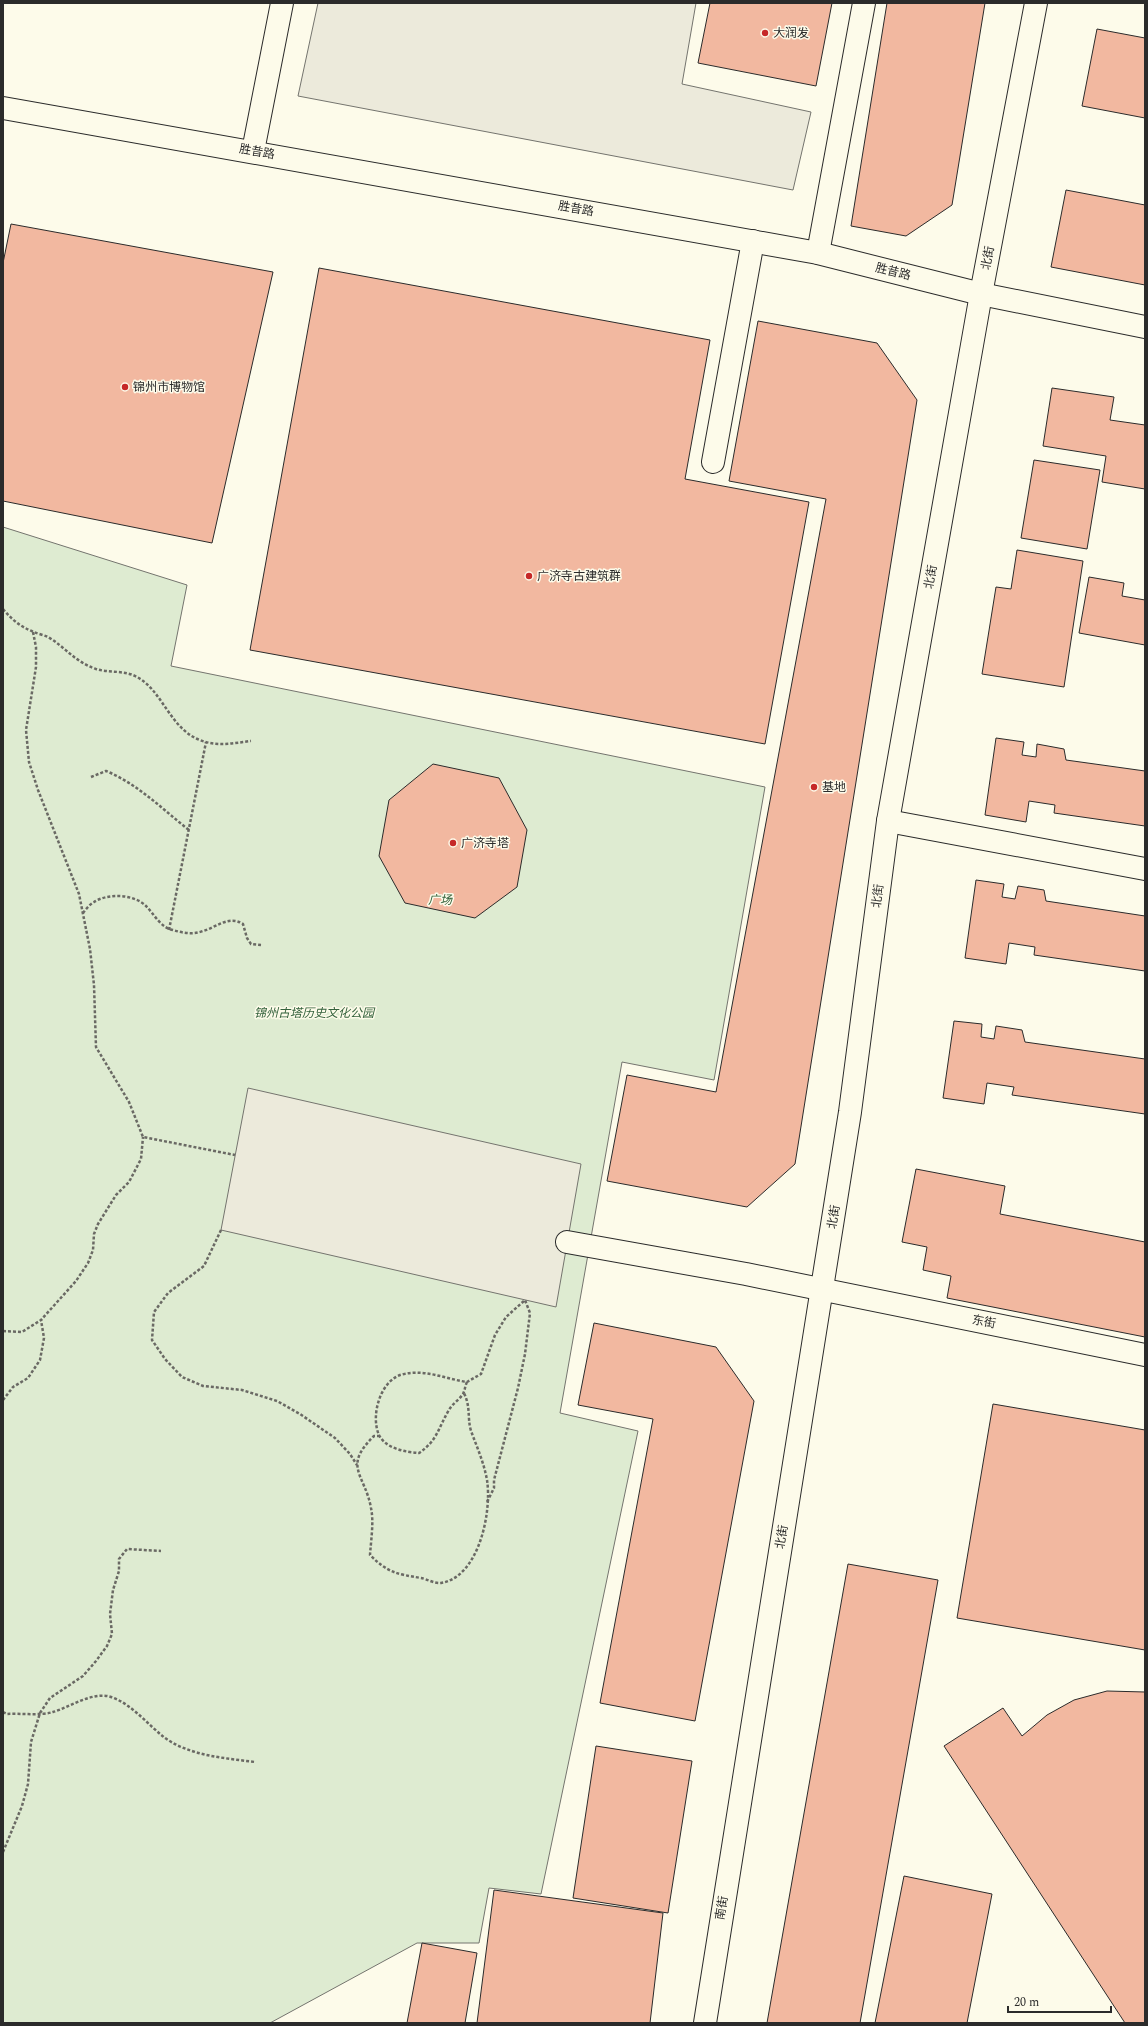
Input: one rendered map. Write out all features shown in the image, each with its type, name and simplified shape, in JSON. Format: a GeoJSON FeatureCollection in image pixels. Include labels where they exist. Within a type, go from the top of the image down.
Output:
{"type":"FeatureCollection","features":[{"type":"Feature","properties":{"kind":"street"},"geometry":{"type":"LineString","coordinates":[[253,151],[282,3]]}},
{"type":"Feature","properties":{"kind":"street"},"geometry":{"type":"LineString","coordinates":[[818,253],[864,3]]}},
{"type":"Feature","properties":{"kind":"street","name":"北街"},"geometry":{"type":"LineString","coordinates":[[740,1793],[850,1112],[888,821],[981,294],[1036,3]]}},
{"type":"Feature","properties":{"kind":"street","name":"胜昔路"},"geometry":{"type":"LineString","coordinates":[[3,108],[253,151],[818,253],[981,294],[1145,327]]}},
{"type":"Feature","properties":{"kind":"street"},"geometry":{"type":"LineString","coordinates":[[713,462],[754,242]]}},
{"type":"Feature","properties":{"kind":"street"},"geometry":{"type":"LineString","coordinates":[[888,821],[1145,868]]}},
{"type":"Feature","properties":{"kind":"street","name":"东街"},"geometry":{"type":"LineString","coordinates":[[567,1242],[822,1289],[1145,1355]]}},
{"type":"Feature","properties":{"kind":"street","name":"南街"},"geometry":{"type":"LineString","coordinates":[[704,2023],[740,1793]]}},
{"type":"Feature","properties":{"kind":"path"},"geometry":{"type":"LineString","coordinates":[[3,609],[12,621],[48,637],[71,656],[96,669],[137,676],[148,685],[162,702],[173,720],[199,740],[220,745],[251,740]]}},
{"type":"Feature","properties":{"kind":"path"},"geometry":{"type":"LineString","coordinates":[[3,1331],[22,1332],[41,1320],[76,1281],[88,1263],[98,1224],[116,1195],[129,1182],[141,1159],[143,1137],[129,1102],[96,1047],[94,985],[87,928],[79,894],[38,790],[29,762],[26,730],[36,668],[34,632]]}},
{"type":"Feature","properties":{"kind":"path"},"geometry":{"type":"LineString","coordinates":[[169,930],[206,742]]}},
{"type":"Feature","properties":{"kind":"path"},"geometry":{"type":"LineString","coordinates":[[91,777],[106,771],[122,778],[160,805],[189,830]]}},
{"type":"Feature","properties":{"kind":"path"},"geometry":{"type":"LineString","coordinates":[[83,913],[96,900],[106,897],[128,897],[145,904],[169,930],[192,934],[224,922],[238,921],[243,924],[247,938],[251,944],[261,945]]}},
{"type":"Feature","properties":{"kind":"path"},"geometry":{"type":"LineString","coordinates":[[143,1137],[235,1155]]}},
{"type":"Feature","properties":{"kind":"path"},"geometry":{"type":"LineString","coordinates":[[221,1230],[204,1266],[168,1293],[154,1312],[152,1340],[165,1360],[182,1377],[203,1386],[242,1390],[277,1401],[305,1417],[336,1438],[350,1454],[357,1466],[372,1509],[370,1555],[382,1567],[396,1574],[440,1583],[455,1578],[466,1570],[480,1541],[486,1515],[487,1479],[471,1430],[470,1411],[464,1393]]}},
{"type":"Feature","properties":{"kind":"path"},"geometry":{"type":"LineString","coordinates":[[467,1382],[464,1393],[450,1408],[436,1438],[429,1446],[419,1453],[404,1451],[390,1445],[380,1436],[376,1422],[377,1404],[386,1385],[402,1374],[418,1372],[467,1382],[481,1374],[495,1335],[506,1317],[525,1300],[530,1313],[525,1354],[518,1388],[494,1480],[494,1488],[487,1502]]}},
{"type":"Feature","properties":{"kind":"path"},"geometry":{"type":"LineString","coordinates":[[3,1400],[13,1387],[28,1378],[40,1360],[44,1338],[41,1320]]}},
{"type":"Feature","properties":{"kind":"path"},"geometry":{"type":"LineString","coordinates":[[357,1466],[362,1448],[374,1436],[380,1436]]}},
{"type":"Feature","properties":{"kind":"path"},"geometry":{"type":"LineString","coordinates":[[3,1852],[22,1806],[28,1784],[31,1742],[40,1713],[50,1698],[83,1676],[107,1646],[112,1634],[111,1602],[115,1581],[119,1571],[119,1559],[127,1549],[161,1551]]}},
{"type":"Feature","properties":{"kind":"path"},"geometry":{"type":"LineString","coordinates":[[3,1712],[7,1714],[52,1712],[88,1698],[111,1697],[129,1708],[165,1738],[186,1750],[226,1759],[255,1762]]}},
{"type":"Feature","properties":{"kind":"green space","name":"锦州古塔历史文化公园"},"geometry":{"type":"Polygon","coordinates":[[[3,527],[187,585],[171,666],[765,787],[714,1080],[622,1062],[560,1413],[638,1431],[541,1894],[489,1888],[479,1943],[417,1943],[270,2023],[3,2023],[3,527]]]}},
{"type":"Feature","properties":{"kind":"shaded area"},"geometry":{"type":"Polygon","coordinates":[[[318,3],[696,3],[682,84],[811,112],[793,190],[298,96],[318,3]]]}},
{"type":"Feature","properties":{"kind":"shaded area"},"geometry":{"type":"Polygon","coordinates":[[[248,1088],[581,1164],[556,1307],[221,1230],[248,1088]]]}},
{"type":"Feature","properties":{"kind":"building","name":"大润发"},"geometry":{"type":"Polygon","coordinates":[[[710,3],[832,3],[816,86],[698,63],[710,3]]]}},
{"type":"Feature","properties":{"kind":"building"},"geometry":{"type":"Polygon","coordinates":[[[887,3],[985,3],[952,205],[906,236],[851,226],[887,3]]]}},
{"type":"Feature","properties":{"kind":"building"},"geometry":{"type":"Polygon","coordinates":[[[1097,29],[1145,38],[1145,118],[1082,106],[1097,29]]]}},
{"type":"Feature","properties":{"kind":"building"},"geometry":{"type":"Polygon","coordinates":[[[1066,190],[1145,205],[1145,285],[1051,267],[1066,190]]]}},
{"type":"Feature","properties":{"kind":"building","name":"锦州市博物馆"},"geometry":{"type":"Polygon","coordinates":[[[11,224],[273,272],[212,543],[3,501],[3,263],[11,224]]]}},
{"type":"Feature","properties":{"kind":"building","name":"广济寺古建筑群"},"geometry":{"type":"Polygon","coordinates":[[[319,268],[710,340],[685,479],[809,502],[765,744],[250,650],[319,268]]]}},
{"type":"Feature","properties":{"kind":"building","name":"基地"},"geometry":{"type":"Polygon","coordinates":[[[758,321],[877,343],[917,400],[795,1164],[747,1207],[607,1181],[627,1075],[716,1092],[826,499],[729,481],[758,321]]]}},
{"type":"Feature","properties":{"kind":"building"},"geometry":{"type":"Polygon","coordinates":[[[1052,388],[1114,397],[1110,420],[1145,425],[1145,489],[1102,482],[1106,456],[1043,446],[1052,388]]]}},
{"type":"Feature","properties":{"kind":"building"},"geometry":{"type":"Polygon","coordinates":[[[1034,460],[1100,470],[1087,549],[1021,538],[1034,460]]]}},
{"type":"Feature","properties":{"kind":"building"},"geometry":{"type":"Polygon","coordinates":[[[1017,550],[1083,561],[1064,687],[982,674],[996,587],[1011,589],[1017,550]]]}},
{"type":"Feature","properties":{"kind":"building"},"geometry":{"type":"Polygon","coordinates":[[[1089,577],[1124,583],[1122,596],[1145,600],[1145,645],[1079,633],[1089,577]]]}},
{"type":"Feature","properties":{"kind":"building"},"geometry":{"type":"Polygon","coordinates":[[[996,738],[1024,742],[1022,755],[1036,757],[1037,744],[1064,749],[1066,760],[1145,771],[1145,826],[1054,813],[1055,805],[1029,801],[1026,822],[985,815],[996,738]]]}},
{"type":"Feature","properties":{"kind":"building","name":"广济寺塔"},"geometry":{"type":"Polygon","coordinates":[[[433,764],[499,778],[527,830],[517,887],[475,918],[405,903],[379,856],[389,800],[433,764]]]}},
{"type":"Feature","properties":{"kind":"building"},"geometry":{"type":"Polygon","coordinates":[[[976,880],[1004,884],[1002,897],[1015,899],[1018,886],[1044,890],[1046,901],[1145,916],[1145,971],[1034,955],[1035,947],[1009,943],[1006,964],[965,958],[976,880]]]}},
{"type":"Feature","properties":{"kind":"building"},"geometry":{"type":"Polygon","coordinates":[[[954,1021],[982,1024],[981,1037],[994,1039],[996,1026],[1022,1030],[1025,1042],[1145,1059],[1145,1114],[1012,1095],[1014,1087],[987,1083],[984,1104],[943,1098],[954,1021]]]}},
{"type":"Feature","properties":{"kind":"building"},"geometry":{"type":"Polygon","coordinates":[[[916,1169],[1005,1186],[1000,1214],[1145,1242],[1145,1337],[947,1298],[951,1276],[923,1270],[927,1247],[902,1242],[916,1169]]]}},
{"type":"Feature","properties":{"kind":"building"},"geometry":{"type":"Polygon","coordinates":[[[594,1323],[716,1347],[754,1401],[695,1721],[600,1703],[653,1419],[578,1405],[594,1323]]]}},
{"type":"Feature","properties":{"kind":"building"},"geometry":{"type":"Polygon","coordinates":[[[993,1404],[1145,1430],[1145,1650],[957,1618],[993,1404]]]}},
{"type":"Feature","properties":{"kind":"building"},"geometry":{"type":"Polygon","coordinates":[[[848,1564],[938,1580],[860,2023],[767,2023],[848,1564]]]}},
{"type":"Feature","properties":{"kind":"building"},"geometry":{"type":"Polygon","coordinates":[[[1107,1691],[1145,1692],[1145,2023],[1125,2023],[944,1746],[1003,1708],[1022,1736],[1047,1715],[1074,1700],[1107,1691]]]}},
{"type":"Feature","properties":{"kind":"building"},"geometry":{"type":"Polygon","coordinates":[[[596,1746],[692,1761],[668,1913],[573,1898],[596,1746]]]}},
{"type":"Feature","properties":{"kind":"building"},"geometry":{"type":"Polygon","coordinates":[[[904,1876],[992,1894],[967,2023],[875,2023],[904,1876]]]}},
{"type":"Feature","properties":{"kind":"building"},"geometry":{"type":"Polygon","coordinates":[[[494,1890],[663,1913],[650,2023],[477,2023],[494,1890]]]}},
{"type":"Feature","properties":{"kind":"building"},"geometry":{"type":"Polygon","coordinates":[[[422,1943],[477,1953],[465,2023],[407,2023],[422,1943]]]}},
{"type":"Feature","properties":{"kind":"place","name":"大润发"},"geometry":{"type":"Point","coordinates":[765,33]}},
{"type":"Feature","properties":{"kind":"place","name":"锦州市博物馆"},"geometry":{"type":"Point","coordinates":[125,387]}},
{"type":"Feature","properties":{"kind":"place","name":"广济寺古建筑群"},"geometry":{"type":"Point","coordinates":[529,576]}},
{"type":"Feature","properties":{"kind":"place","name":"基地"},"geometry":{"type":"Point","coordinates":[814,787]}},
{"type":"Feature","properties":{"kind":"place","name":"广济寺塔"},"geometry":{"type":"Point","coordinates":[453,843]}},
{"type":"Feature","properties":{"kind":"park label","name":"广场"},"geometry":{"type":"Point","coordinates":[440,900]}}]}
